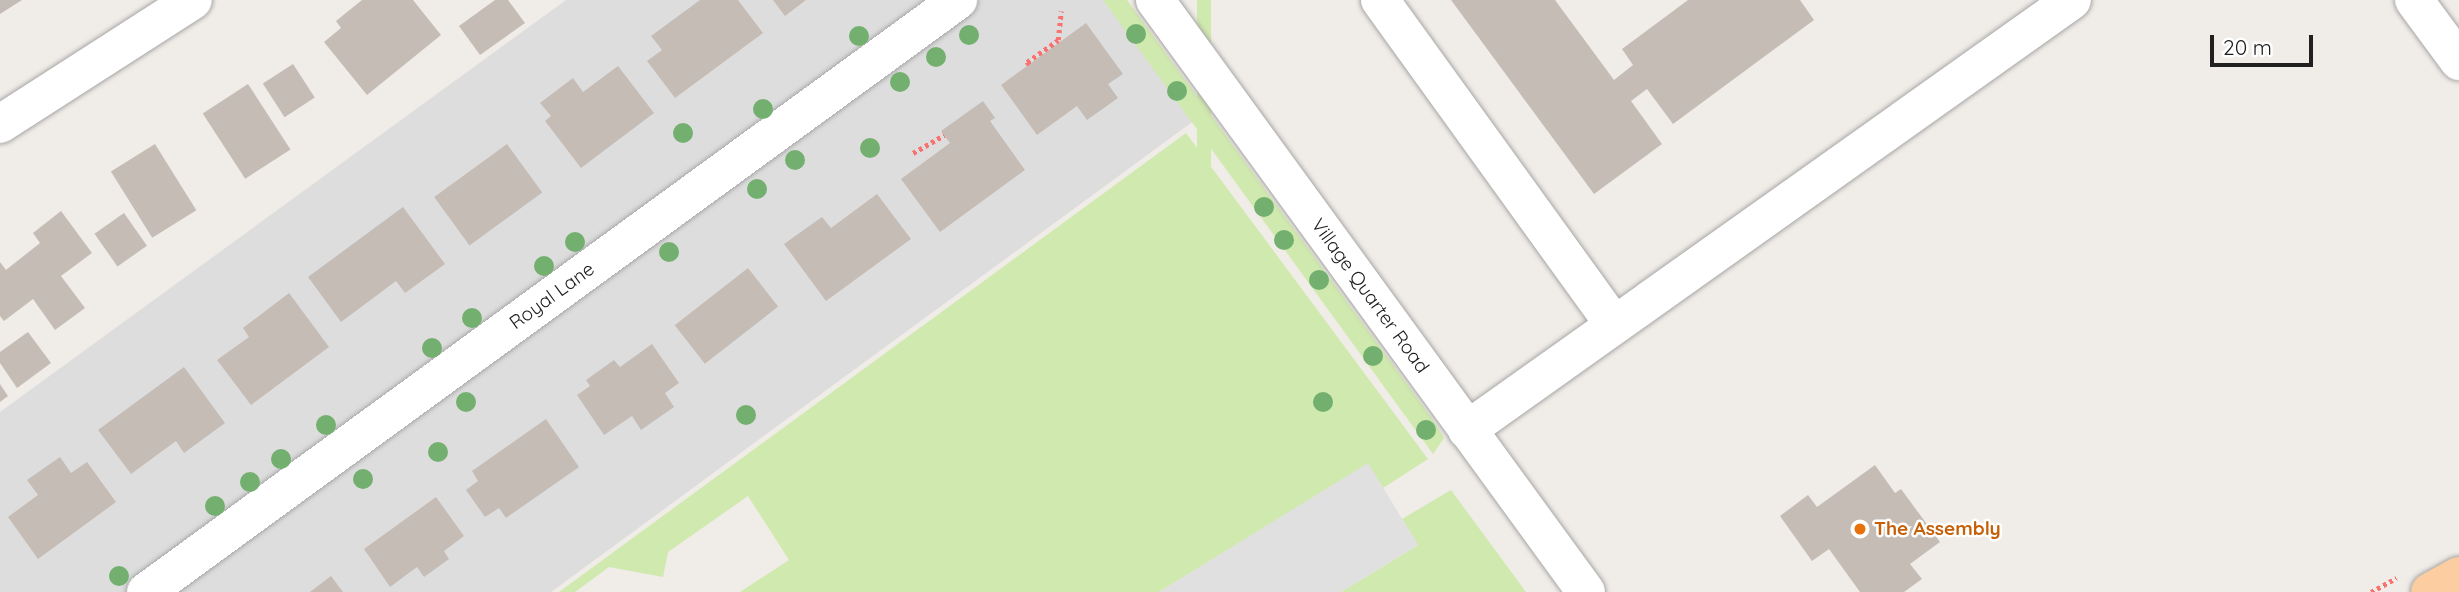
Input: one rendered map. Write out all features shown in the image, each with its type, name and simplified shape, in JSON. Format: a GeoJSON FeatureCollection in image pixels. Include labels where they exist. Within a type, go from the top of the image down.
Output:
{"type":"FeatureCollection","features":[{"type":"Feature","properties":{"kind":"main road"},"geometry":{"type":"LineString","coordinates":[[2430,592],[2459,576]]}},
{"type":"Feature","properties":{"kind":"street"},"geometry":{"type":"LineString","coordinates":[[0,124],[148,13],[193,0]]}},
{"type":"Feature","properties":{"kind":"street","name":"Royal Lane"},"geometry":{"type":"LineString","coordinates":[[146,592],[958,0]]}},
{"type":"Feature","properties":{"kind":"street","name":"Village Quarter Road"},"geometry":{"type":"LineString","coordinates":[[1155,0],[1586,592]]}},
{"type":"Feature","properties":{"kind":"street"},"geometry":{"type":"LineString","coordinates":[[1380,0],[1614,325]]}},
{"type":"Feature","properties":{"kind":"street"},"geometry":{"type":"LineString","coordinates":[[1467,430],[2072,0]]}},
{"type":"Feature","properties":{"kind":"street"},"geometry":{"type":"LineString","coordinates":[[2414,0],[2459,61]]}},
{"type":"Feature","properties":{"kind":"path"},"geometry":{"type":"LineString","coordinates":[[1028,65],[1027,62],[1058,40],[1061,11]]}},
{"type":"Feature","properties":{"kind":"path"},"geometry":{"type":"LineString","coordinates":[[913,153],[944,135]]}},
{"type":"Feature","properties":{"kind":"shaded area"},"geometry":{"type":"Polygon","coordinates":[[[566,0],[1114,0],[1199,117],[551,592],[0,592],[0,412],[566,0]]]}},
{"type":"Feature","properties":{"kind":"shaded area"},"geometry":{"type":"Polygon","coordinates":[[[1368,463],[1418,545],[1341,592],[1159,592],[1368,463]]]}},
{"type":"Feature","properties":{"kind":"green space"},"geometry":{"type":"Polygon","coordinates":[[[1103,0],[1127,0],[1436,424],[1444,438],[1433,454],[1103,0]]]}},
{"type":"Feature","properties":{"kind":"green space"},"geometry":{"type":"Polygon","coordinates":[[[1197,0],[1211,0],[1211,454],[1197,454],[1197,0]]]}},
{"type":"Feature","properties":{"kind":"green space"},"geometry":{"type":"Polygon","coordinates":[[[1186,133],[1428,459],[1383,488],[1368,464],[1159,592],[740,592],[789,560],[748,496],[668,552],[663,577],[609,567],[575,592],[559,592],[1186,133]]]}},
{"type":"Feature","properties":{"kind":"green space"},"geometry":{"type":"Polygon","coordinates":[[[1451,490],[1526,592],[1341,592],[1418,545],[1402,519],[1451,490]]]}},
{"type":"Feature","properties":{"kind":"building"},"geometry":{"type":"Polygon","coordinates":[[[0,0],[22,0],[0,14],[0,0]]]}},
{"type":"Feature","properties":{"kind":"building"},"geometry":{"type":"Polygon","coordinates":[[[362,0],[413,0],[441,35],[367,95],[324,42],[341,28],[336,21],[362,0]]]}},
{"type":"Feature","properties":{"kind":"building"},"geometry":{"type":"Polygon","coordinates":[[[495,0],[508,0],[525,23],[480,55],[459,26],[495,0]]]}},
{"type":"Feature","properties":{"kind":"building"},"geometry":{"type":"Polygon","coordinates":[[[700,0],[738,0],[763,33],[675,98],[647,61],[662,50],[651,36],[700,0]]]}},
{"type":"Feature","properties":{"kind":"building"},"geometry":{"type":"Polygon","coordinates":[[[773,0],[806,0],[785,16],[773,0]]]}},
{"type":"Feature","properties":{"kind":"building"},"geometry":{"type":"Polygon","coordinates":[[[1451,0],[1555,0],[1614,80],[1633,65],[1622,49],[1688,0],[1800,0],[1814,20],[1673,124],[1647,89],[1631,101],[1662,144],[1594,194],[1451,0]]]}},
{"type":"Feature","properties":{"kind":"building"},"geometry":{"type":"Polygon","coordinates":[[[1086,23],[1123,74],[1108,84],[1118,98],[1087,120],[1077,106],[1037,135],[1001,85],[1086,23]]]}},
{"type":"Feature","properties":{"kind":"building"},"geometry":{"type":"Polygon","coordinates":[[[293,64],[315,98],[285,117],[263,84],[293,64]]]}},
{"type":"Feature","properties":{"kind":"building"},"geometry":{"type":"Polygon","coordinates":[[[618,66],[654,113],[581,168],[545,121],[551,116],[540,103],[573,78],[583,92],[618,66]]]}},
{"type":"Feature","properties":{"kind":"building"},"geometry":{"type":"Polygon","coordinates":[[[248,84],[290,149],[245,179],[203,113],[248,84]]]}},
{"type":"Feature","properties":{"kind":"building"},"geometry":{"type":"Polygon","coordinates":[[[983,101],[995,118],[990,121],[1025,170],[940,232],[901,179],[950,143],[941,131],[983,101]]]}},
{"type":"Feature","properties":{"kind":"building"},"geometry":{"type":"Polygon","coordinates":[[[155,144],[196,210],[152,238],[111,172],[155,144]]]}},
{"type":"Feature","properties":{"kind":"building"},"geometry":{"type":"Polygon","coordinates":[[[507,144],[542,193],[469,245],[434,197],[507,144]]]}},
{"type":"Feature","properties":{"kind":"building"},"geometry":{"type":"Polygon","coordinates":[[[877,194],[911,239],[826,301],[784,244],[822,217],[831,228],[877,194]]]}},
{"type":"Feature","properties":{"kind":"building"},"geometry":{"type":"Polygon","coordinates":[[[403,207],[445,264],[405,293],[396,281],[341,322],[308,277],[403,207]]]}},
{"type":"Feature","properties":{"kind":"building"},"geometry":{"type":"Polygon","coordinates":[[[61,211],[92,253],[61,276],[85,308],[55,330],[33,299],[4,321],[0,316],[0,262],[6,270],[40,243],[33,233],[61,211]]]}},
{"type":"Feature","properties":{"kind":"building"},"geometry":{"type":"Polygon","coordinates":[[[124,213],[147,246],[117,266],[95,234],[124,213]]]}},
{"type":"Feature","properties":{"kind":"building"},"geometry":{"type":"Polygon","coordinates":[[[748,268],[778,307],[705,364],[675,325],[748,268]]]}},
{"type":"Feature","properties":{"kind":"building"},"geometry":{"type":"Polygon","coordinates":[[[289,293],[329,347],[251,405],[217,360],[249,337],[243,328],[289,293]]]}},
{"type":"Feature","properties":{"kind":"building"},"geometry":{"type":"Polygon","coordinates":[[[28,332],[51,363],[17,388],[0,363],[0,352],[28,332]]]}},
{"type":"Feature","properties":{"kind":"building"},"geometry":{"type":"Polygon","coordinates":[[[652,344],[679,383],[665,393],[674,407],[641,430],[632,416],[604,435],[577,395],[590,386],[586,380],[614,360],[620,367],[652,344]]]}},
{"type":"Feature","properties":{"kind":"building"},"geometry":{"type":"Polygon","coordinates":[[[184,367],[225,423],[184,453],[176,441],[131,474],[98,430],[184,367]]]}},
{"type":"Feature","properties":{"kind":"building"},"geometry":{"type":"Polygon","coordinates":[[[0,384],[8,396],[0,402],[0,384]]]}},
{"type":"Feature","properties":{"kind":"building"},"geometry":{"type":"Polygon","coordinates":[[[546,419],[579,467],[506,518],[499,508],[485,517],[466,490],[478,481],[472,471],[546,419]]]}},
{"type":"Feature","properties":{"kind":"building"},"geometry":{"type":"Polygon","coordinates":[[[60,457],[71,473],[87,462],[116,502],[38,559],[8,517],[38,495],[27,480],[60,457]]]}},
{"type":"Feature","properties":{"kind":"building","name":"The Assembly"},"geometry":{"type":"Polygon","coordinates":[[[1875,465],[1895,493],[1901,489],[1940,542],[1910,564],[1922,579],[1904,592],[1860,592],[1829,549],[1812,561],[1780,516],[1808,495],[1817,507],[1875,465]]]}},
{"type":"Feature","properties":{"kind":"building"},"geometry":{"type":"Polygon","coordinates":[[[436,497],[464,536],[444,551],[449,559],[424,577],[417,567],[390,587],[364,549],[436,497]]]}},
{"type":"Feature","properties":{"kind":"building"},"geometry":{"type":"Polygon","coordinates":[[[331,576],[343,592],[310,592],[331,576]]]}},
{"type":"Feature","properties":{"kind":"place","name":"The Assembly"},"geometry":{"type":"Point","coordinates":[1860,529]}}]}
